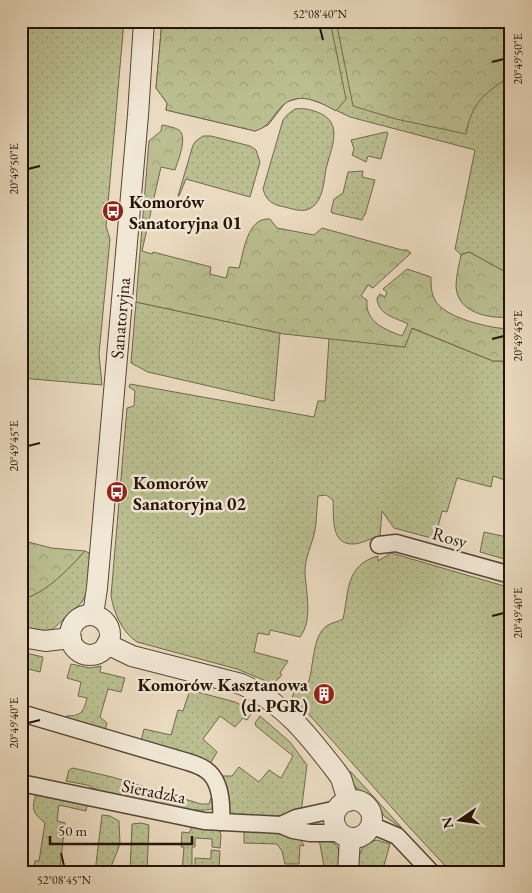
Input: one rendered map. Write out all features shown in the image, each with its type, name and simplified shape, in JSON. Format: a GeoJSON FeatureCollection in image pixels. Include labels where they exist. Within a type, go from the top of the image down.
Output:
{"type":"FeatureCollection","features":[{"type":"Feature","properties":{"kind":"street","name":"Sanatoryjna"},"geometry":{"type":"LineString","coordinates":[[93,615],[97,588],[138,115],[144,21]]}},
{"type":"Feature","properties":{"kind":"street","name":"Rosy"},"geometry":{"type":"LineString","coordinates":[[379,545],[396,543],[511,575]]}},
{"type":"Feature","properties":{"kind":"street"},"geometry":{"type":"LineString","coordinates":[[93,615],[100,617],[106,622],[110,637],[107,644],[98,652],[87,654],[76,648],[70,638],[70,632],[76,621],[81,617],[93,615]]}},
{"type":"Feature","properties":{"kind":"street"},"geometry":{"type":"LineString","coordinates":[[21,637],[45,641],[70,638]]}},
{"type":"Feature","properties":{"kind":"street"},"geometry":{"type":"LineString","coordinates":[[107,644],[132,656],[241,684],[274,702],[300,727],[336,771],[342,805]]}},
{"type":"Feature","properties":{"kind":"street"},"geometry":{"type":"LineString","coordinates":[[21,713],[188,762],[207,770],[218,788],[221,822]]}},
{"type":"Feature","properties":{"kind":"street","name":"Sieradzka"},"geometry":{"type":"LineString","coordinates":[[21,783],[166,814],[221,822],[281,825],[293,830],[310,833],[345,836]]}},
{"type":"Feature","properties":{"kind":"street"},"geometry":{"type":"LineString","coordinates":[[345,836],[363,835],[371,825],[372,818],[366,806],[354,800],[342,805],[334,815],[333,822],[345,836],[348,872]]}},
{"type":"Feature","properties":{"kind":"street","name":"Sieradzka"},"geometry":{"type":"LineString","coordinates":[[281,825],[296,818],[342,805]]}},
{"type":"Feature","properties":{"kind":"street"},"geometry":{"type":"LineString","coordinates":[[371,825],[397,836],[431,872]]}},
{"type":"Feature","properties":{"kind":"green space"},"geometry":{"type":"Polygon","coordinates":[[[21,21],[124,21],[106,226],[110,239],[99,354],[102,385],[21,378],[21,21]]]}},
{"type":"Feature","properties":{"kind":"green space"},"geometry":{"type":"Polygon","coordinates":[[[162,21],[511,21],[511,275],[469,252],[461,255],[455,249],[475,150],[350,117],[309,99],[300,98],[286,102],[268,125],[255,131],[166,110],[167,103],[156,88],[162,21]]]}},
{"type":"Feature","properties":{"kind":"green space"},"geometry":{"type":"Polygon","coordinates":[[[162,21],[330,21],[346,99],[336,111],[304,98],[290,101],[265,126],[255,131],[166,110],[167,103],[156,88],[162,21]]]}},
{"type":"Feature","properties":{"kind":"green space"},"geometry":{"type":"Polygon","coordinates":[[[336,21],[511,21],[511,75],[481,99],[472,114],[466,134],[396,119],[353,106],[336,21]]]}},
{"type":"Feature","properties":{"kind":"green space"},"geometry":{"type":"Polygon","coordinates":[[[295,109],[309,109],[326,116],[331,122],[334,136],[320,196],[315,205],[305,210],[295,210],[274,204],[266,197],[263,189],[283,120],[295,109]]]}},
{"type":"Feature","properties":{"kind":"green space"},"geometry":{"type":"Polygon","coordinates":[[[162,125],[179,130],[183,138],[175,170],[161,167],[142,251],[152,254],[153,252],[211,267],[210,274],[226,278],[229,267],[239,268],[251,229],[256,223],[270,219],[277,228],[314,235],[322,228],[407,250],[411,253],[373,288],[368,285],[361,296],[367,300],[367,308],[372,319],[389,331],[402,336],[408,324],[384,312],[378,304],[377,298],[380,294],[385,297],[387,292],[383,289],[407,269],[431,277],[435,300],[448,312],[481,325],[511,329],[511,361],[493,361],[412,328],[405,347],[284,334],[136,302],[149,141],[161,131],[162,125]]]}},
{"type":"Feature","properties":{"kind":"green space"},"geometry":{"type":"Polygon","coordinates":[[[388,133],[381,159],[368,156],[366,162],[352,155],[354,149],[351,140],[388,133]]]}},
{"type":"Feature","properties":{"kind":"green space"},"geometry":{"type":"Polygon","coordinates":[[[203,136],[211,136],[250,146],[256,150],[260,162],[250,197],[186,179],[178,196],[193,145],[203,136]]]}},
{"type":"Feature","properties":{"kind":"green space"},"geometry":{"type":"Polygon","coordinates":[[[363,171],[362,177],[375,180],[362,220],[332,213],[334,199],[343,193],[348,172],[363,171]]]}},
{"type":"Feature","properties":{"kind":"green space"},"geometry":{"type":"Polygon","coordinates":[[[469,252],[511,275],[511,317],[484,315],[468,308],[462,303],[458,295],[456,278],[461,255],[469,252]]]}},
{"type":"Feature","properties":{"kind":"green space"},"geometry":{"type":"Polygon","coordinates":[[[136,302],[280,333],[274,401],[148,372],[131,363],[136,302]]]}},
{"type":"Feature","properties":{"kind":"green space"},"geometry":{"type":"Polygon","coordinates":[[[411,328],[493,361],[511,361],[511,482],[493,476],[491,487],[457,478],[447,512],[442,511],[435,539],[394,528],[382,511],[380,536],[356,544],[346,543],[340,540],[337,535],[333,500],[326,495],[318,496],[314,535],[305,569],[308,613],[304,630],[300,637],[270,630],[269,635],[258,633],[254,652],[288,661],[280,673],[282,675],[273,684],[237,669],[137,642],[132,638],[120,622],[111,596],[127,408],[134,406],[135,391],[129,387],[130,384],[314,417],[318,401],[325,401],[329,338],[405,347],[411,328]]]}},
{"type":"Feature","properties":{"kind":"green space"},"geometry":{"type":"Polygon","coordinates":[[[511,524],[511,561],[480,552],[484,532],[507,537],[511,524]]]}},
{"type":"Feature","properties":{"kind":"green space"},"geometry":{"type":"Polygon","coordinates":[[[21,540],[51,548],[85,551],[64,573],[48,586],[40,592],[21,600],[21,540]]]}},
{"type":"Feature","properties":{"kind":"green space"},"geometry":{"type":"Polygon","coordinates":[[[85,551],[89,553],[90,561],[87,591],[82,602],[53,629],[46,631],[21,629],[21,600],[48,586],[64,573],[85,551]]]}},
{"type":"Feature","properties":{"kind":"green space"},"geometry":{"type":"Polygon","coordinates":[[[391,553],[511,588],[511,868],[508,872],[451,872],[305,710],[292,698],[296,686],[302,690],[306,688],[318,637],[322,630],[328,625],[343,619],[350,581],[354,573],[367,560],[378,556],[378,561],[391,553]]]}},
{"type":"Feature","properties":{"kind":"green space"},"geometry":{"type":"Polygon","coordinates":[[[21,652],[43,657],[40,672],[25,668],[21,683],[21,652]]]}},
{"type":"Feature","properties":{"kind":"green space"},"geometry":{"type":"Polygon","coordinates":[[[71,664],[90,668],[101,666],[100,672],[125,678],[121,692],[108,689],[100,717],[107,723],[105,730],[64,718],[79,714],[87,698],[78,696],[81,682],[67,678],[71,664]]]}},
{"type":"Feature","properties":{"kind":"green space"},"geometry":{"type":"Polygon","coordinates":[[[190,690],[235,702],[253,711],[247,720],[243,718],[235,727],[220,716],[203,739],[217,752],[210,764],[141,741],[144,729],[171,735],[178,710],[183,711],[190,690]]]}},
{"type":"Feature","properties":{"kind":"green space"},"geometry":{"type":"Polygon","coordinates":[[[260,716],[290,742],[307,765],[301,813],[271,817],[230,815],[227,810],[222,776],[232,776],[239,767],[259,782],[269,770],[281,778],[293,756],[256,726],[255,723],[260,716]]]}},
{"type":"Feature","properties":{"kind":"green space"},"geometry":{"type":"Polygon","coordinates":[[[73,768],[112,777],[201,804],[209,804],[211,798],[215,799],[213,808],[186,810],[106,794],[87,785],[66,781],[69,770],[73,768]]]}},
{"type":"Feature","properties":{"kind":"green space"},"geometry":{"type":"Polygon","coordinates":[[[347,771],[351,772],[402,828],[384,816],[371,799],[356,788],[347,771]]]}},
{"type":"Feature","properties":{"kind":"green space"},"geometry":{"type":"Polygon","coordinates":[[[36,794],[87,805],[86,811],[59,805],[57,821],[65,823],[60,868],[85,872],[21,872],[21,865],[34,867],[35,861],[39,861],[45,823],[33,808],[36,794]]]}},
{"type":"Feature","properties":{"kind":"green space"},"geometry":{"type":"Polygon","coordinates":[[[102,815],[110,816],[119,821],[120,844],[109,872],[95,872],[102,815]]]}},
{"type":"Feature","properties":{"kind":"green space"},"geometry":{"type":"Polygon","coordinates":[[[141,823],[149,825],[147,872],[130,872],[132,824],[141,823]]]}},
{"type":"Feature","properties":{"kind":"green space"},"geometry":{"type":"Polygon","coordinates":[[[192,827],[219,829],[221,835],[220,848],[212,847],[212,839],[195,838],[195,847],[192,847],[192,872],[182,872],[184,847],[181,847],[182,832],[189,833],[192,827]]]}},
{"type":"Feature","properties":{"kind":"green space"},"geometry":{"type":"Polygon","coordinates":[[[244,831],[283,833],[301,840],[304,846],[300,845],[299,864],[285,864],[282,851],[277,844],[244,843],[244,831]]]}},
{"type":"Feature","properties":{"kind":"green space"},"geometry":{"type":"Polygon","coordinates":[[[319,839],[327,840],[336,845],[340,853],[340,872],[325,872],[319,839]]]}},
{"type":"Feature","properties":{"kind":"green space"},"geometry":{"type":"Polygon","coordinates":[[[377,840],[390,844],[383,869],[362,869],[360,872],[357,872],[358,861],[363,847],[377,840]]]}},
{"type":"Feature","properties":{"kind":"green space"},"geometry":{"type":"Polygon","coordinates":[[[211,850],[220,851],[219,872],[195,872],[195,858],[211,859],[211,850]]]}},
{"type":"Feature","properties":{"kind":"place","name":"Komorów Sanatoryjna 01"},"geometry":{"type":"Point","coordinates":[113,211]}},
{"type":"Feature","properties":{"kind":"place","name":"Komorów Sanatoryjna 02"},"geometry":{"type":"Point","coordinates":[117,492]}},
{"type":"Feature","properties":{"kind":"place","name":"Komorów Kasztanowa (d. PGR)"},"geometry":{"type":"Point","coordinates":[324,694]}}]}
